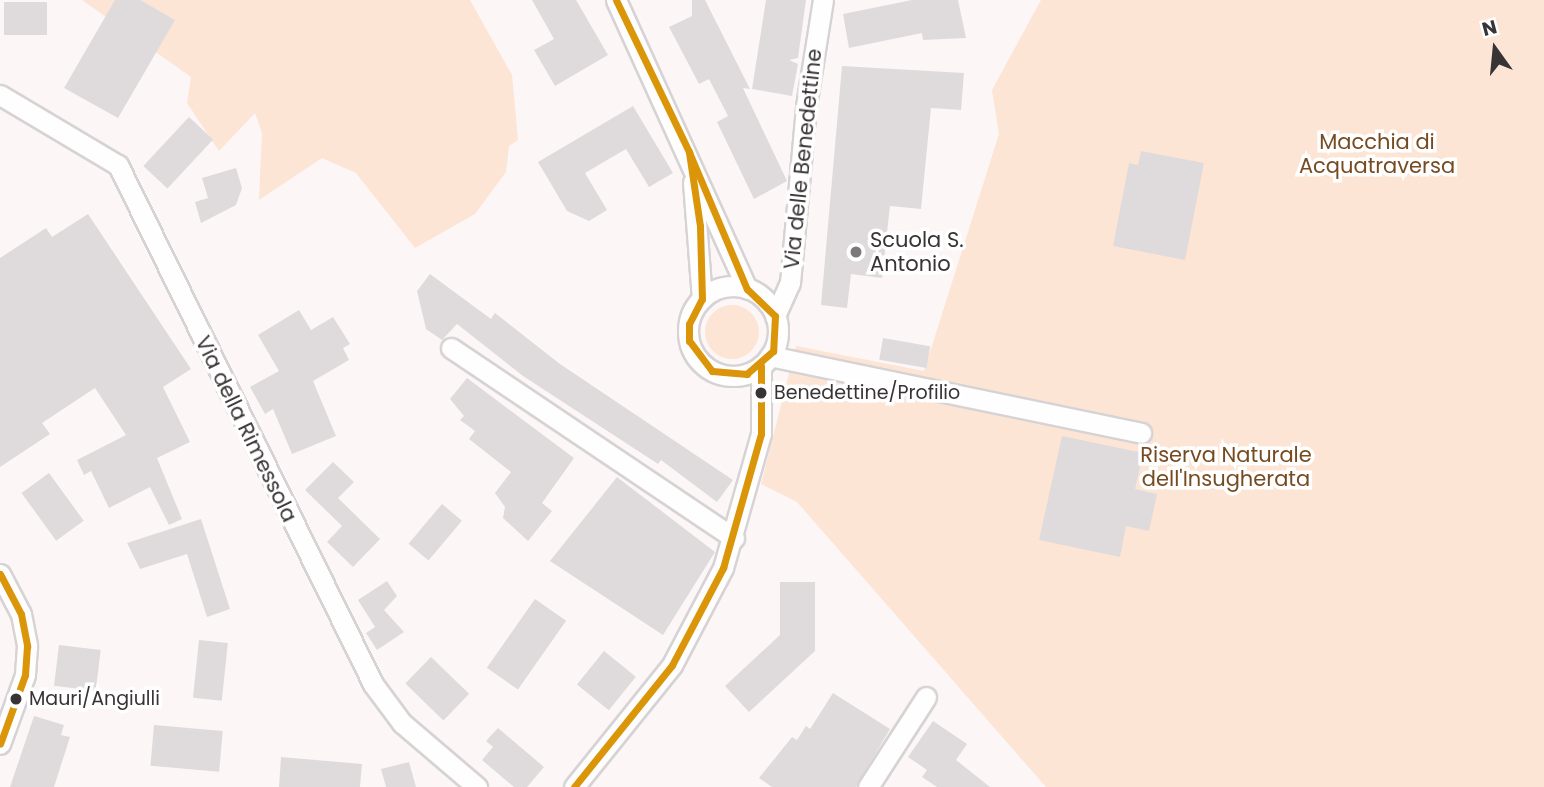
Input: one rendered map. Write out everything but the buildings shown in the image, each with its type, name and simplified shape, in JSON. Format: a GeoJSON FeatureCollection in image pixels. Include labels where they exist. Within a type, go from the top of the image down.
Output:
{"type":"FeatureCollection","features":[{"type":"Feature","properties":{"kind":"street"},"geometry":{"type":"LineString","coordinates":[[574,787],[672,665],[734,538],[764,415],[765,361],[777,339],[775,316],[747,289],[689,152],[616,0]]}},
{"type":"Feature","properties":{"kind":"street","name":"Via delle Benedettine"},"geometry":{"type":"LineString","coordinates":[[775,316],[790,283],[806,106],[823,0]]}},
{"type":"Feature","properties":{"kind":"street","name":"Via della Rimessola"},"geometry":{"type":"LineString","coordinates":[[0,95],[118,165],[373,684],[402,723],[477,787]]}},
{"type":"Feature","properties":{"kind":"street"},"geometry":{"type":"LineString","coordinates":[[689,152],[700,226],[702,299],[688,324],[689,341],[699,361],[731,376],[765,361],[1141,433]]}},
{"type":"Feature","properties":{"kind":"street"},"geometry":{"type":"LineString","coordinates":[[702,299],[720,289],[747,289]]}},
{"type":"Feature","properties":{"kind":"street"},"geometry":{"type":"LineString","coordinates":[[451,348],[734,538]]}},
{"type":"Feature","properties":{"kind":"street"},"geometry":{"type":"LineString","coordinates":[[0,574],[21,614],[27,646],[25,675],[5,716],[0,744]]}},
{"type":"Feature","properties":{"kind":"street"},"geometry":{"type":"LineString","coordinates":[[869,787],[926,697]]}},
{"type":"Feature","properties":{"kind":"green space"},"geometry":{"type":"Polygon","coordinates":[[[82,0],[470,0],[512,75],[518,140],[509,146],[506,172],[475,214],[415,248],[356,173],[322,158],[259,200],[262,133],[255,113],[219,151],[187,103],[191,77],[82,0]]]}},
{"type":"Feature","properties":{"kind":"green space","name":"Riserva Naturale dell'Insugherata"},"geometry":{"type":"Polygon","coordinates":[[[1041,0],[1544,0],[1544,787],[1046,787],[797,502],[761,484],[796,346],[924,371],[999,134],[992,90],[1041,0]]]}},
{"type":"Feature","properties":{"kind":"green space"},"geometry":{"type":"Polygon","coordinates":[[[732,305],[751,313],[759,332],[751,351],[732,359],[713,351],[705,332],[713,313],[732,305]]]}},
{"type":"Feature","properties":{"kind":"transit line"},"geometry":{"type":"LineString","coordinates":[[616,0],[689,152]]}},
{"type":"Feature","properties":{"kind":"transit line"},"geometry":{"type":"LineString","coordinates":[[689,152],[747,289],[775,316],[773,351],[747,374],[712,371],[689,341],[689,324],[702,299],[700,226],[689,152]]}},
{"type":"Feature","properties":{"kind":"transit line"},"geometry":{"type":"LineString","coordinates":[[574,787],[672,665],[723,568],[761,434],[761,366]]}},
{"type":"Feature","properties":{"kind":"transit line"},"geometry":{"type":"LineString","coordinates":[[0,574],[21,614],[27,646],[25,675],[0,744]]}},
{"type":"Feature","properties":{"kind":"place","name":"Scuola S. Antonio"},"geometry":{"type":"Point","coordinates":[856,252]}},
{"type":"Feature","properties":{"kind":"place","name":"Benedettine/Profilio"},"geometry":{"type":"Point","coordinates":[761,393]}},
{"type":"Feature","properties":{"kind":"place","name":"Mauri/Angiulli"},"geometry":{"type":"Point","coordinates":[16,699]}},
{"type":"Feature","properties":{"kind":"park label","name":"Macchia di Acquatraversa"},"geometry":{"type":"Point","coordinates":[1377,154]}}]}
